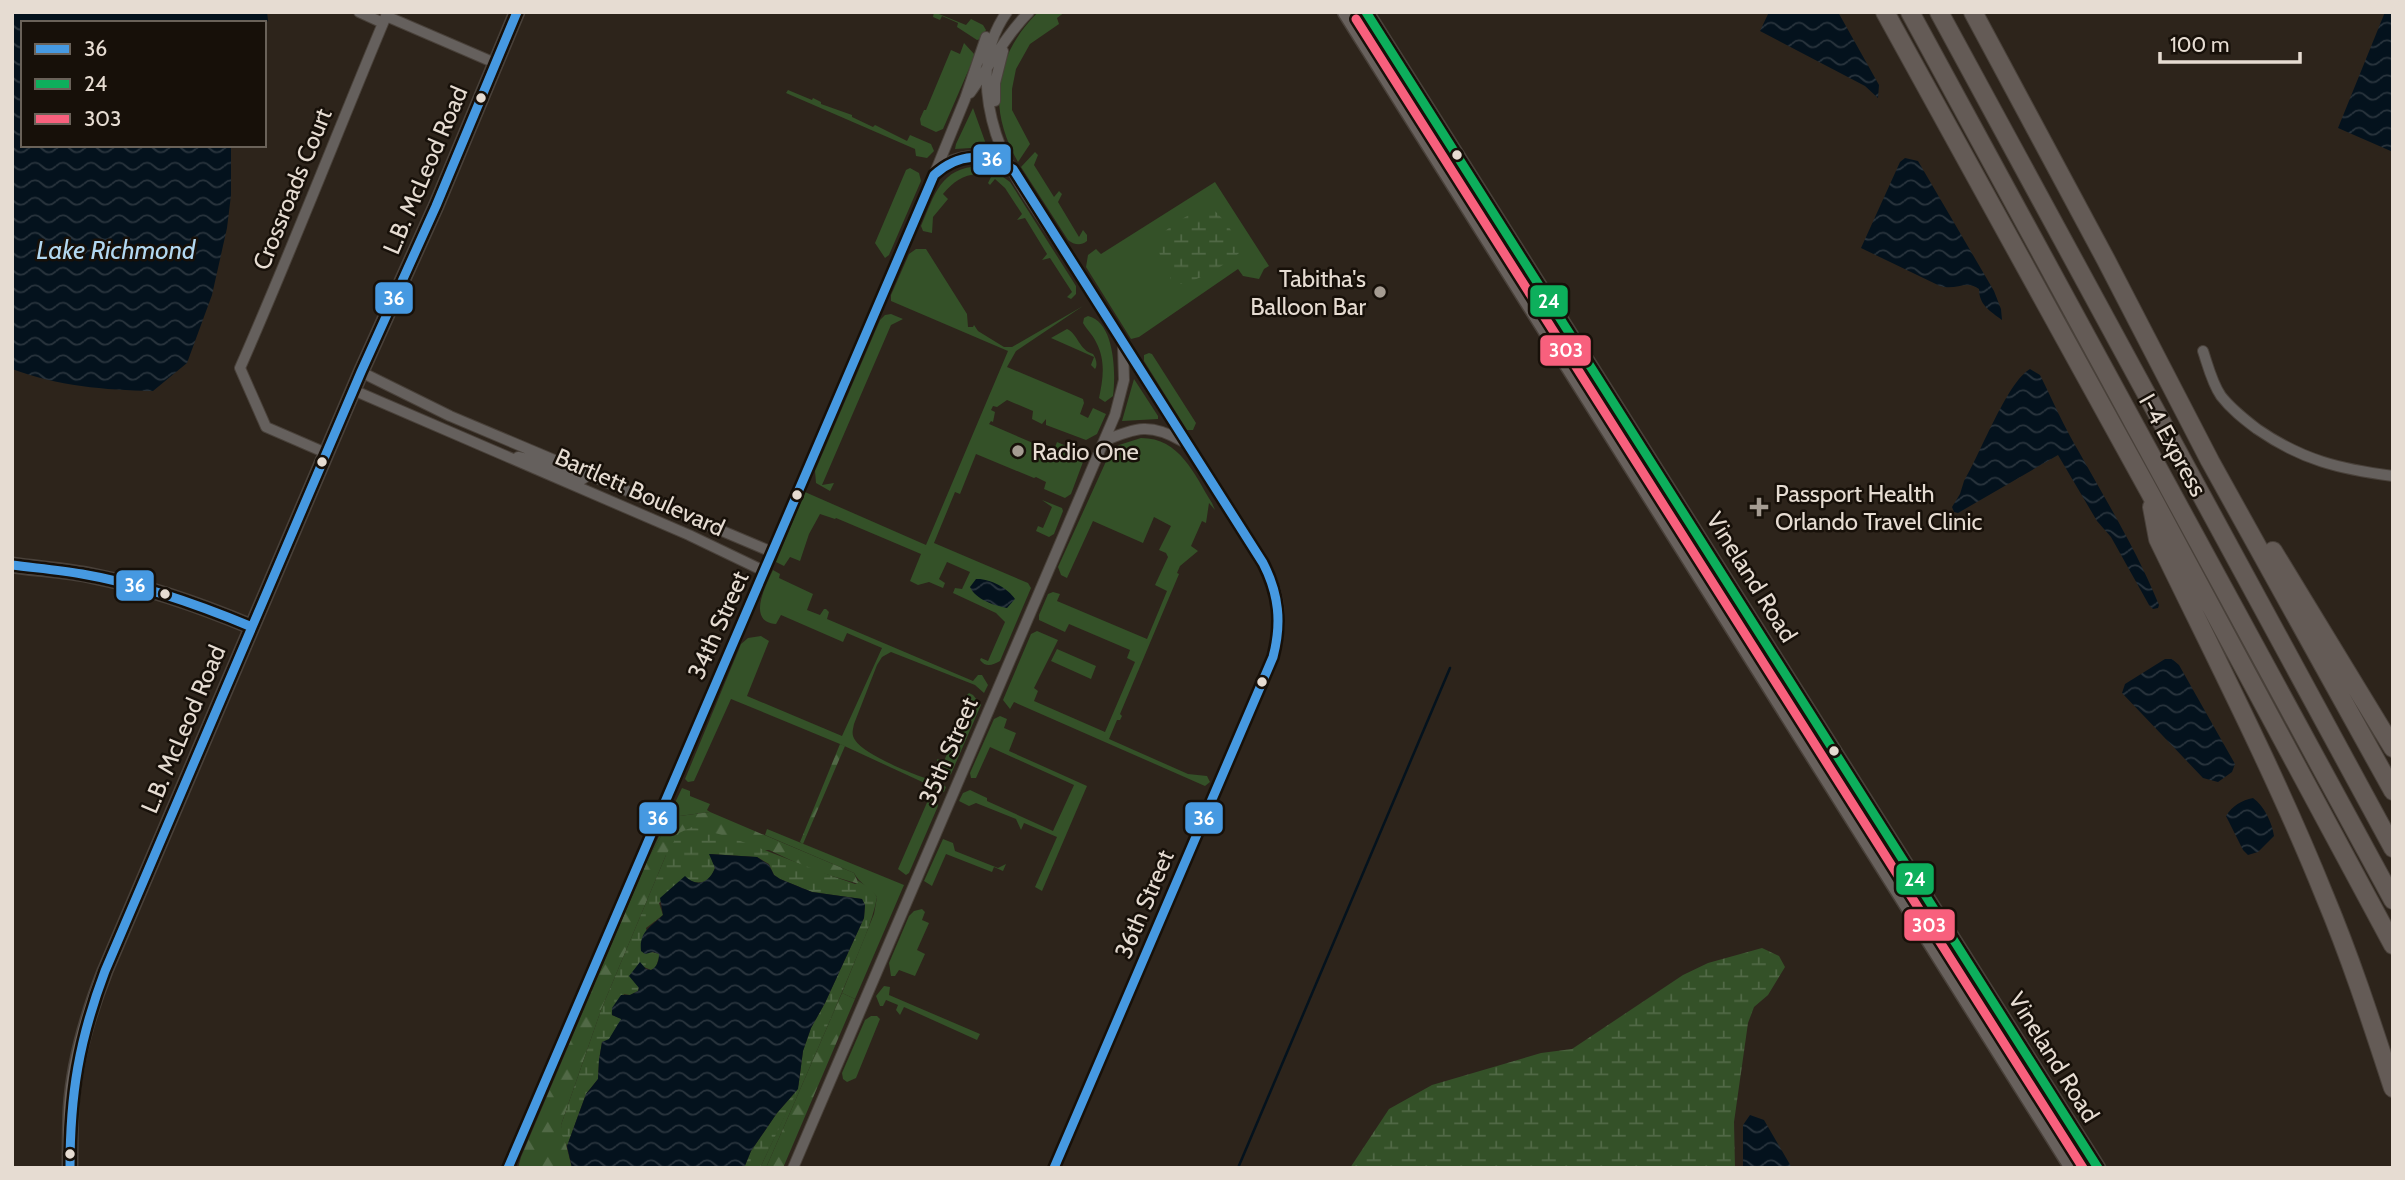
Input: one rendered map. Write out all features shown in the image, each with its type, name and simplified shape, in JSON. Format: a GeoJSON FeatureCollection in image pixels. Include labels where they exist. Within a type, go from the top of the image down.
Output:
{"type":"FeatureCollection","features":[{"type":"Feature","properties":{"kind":"highway"},"geometry":{"type":"LineString","coordinates":[[1885,12],[2150,493],[2393,945]]}},
{"type":"Feature","properties":{"kind":"highway","name":"I-4 Express"},"geometry":{"type":"LineString","coordinates":[[1910,12],[2393,900]]}},
{"type":"Feature","properties":{"kind":"highway","name":"I-4 Express"},"geometry":{"type":"LineString","coordinates":[[1939,12],[2393,848]]}},
{"type":"Feature","properties":{"kind":"highway"},"geometry":{"type":"LineString","coordinates":[[1973,12],[2241,518],[2393,791]]}},
{"type":"Feature","properties":{"kind":"highway"},"geometry":{"type":"LineString","coordinates":[[2150,493],[2158,539],[2277,787],[2325,896],[2372,1021],[2393,1088]]}},
{"type":"Feature","properties":{"kind":"highway"},"geometry":{"type":"LineString","coordinates":[[2241,518],[2264,537],[2393,748]]}},
{"type":"Feature","properties":{"kind":"street"},"geometry":{"type":"LineString","coordinates":[[359,12],[383,23],[386,16],[495,63]]}},
{"type":"Feature","properties":{"kind":"street","name":"L.B. McLeod Road"},"geometry":{"type":"LineString","coordinates":[[70,1168],[73,1090],[96,993],[353,390],[425,232],[517,12]]}},
{"type":"Feature","properties":{"kind":"street","name":"34th Street"},"geometry":{"type":"LineString","coordinates":[[996,133],[989,104],[989,48],[991,38],[1005,12]]}},
{"type":"Feature","properties":{"kind":"street","name":"34th Street"},"geometry":{"type":"LineString","coordinates":[[508,1168],[934,175],[965,99],[981,48],[1005,12]]}},
{"type":"Feature","properties":{"kind":"street","name":"34th Street"},"geometry":{"type":"LineString","coordinates":[[965,99],[1017,24],[1029,12]]}},
{"type":"Feature","properties":{"kind":"street","name":"Vineland Road"},"geometry":{"type":"LineString","coordinates":[[1345,12],[2072,1168]]}},
{"type":"Feature","properties":{"kind":"street"},"geometry":{"type":"LineString","coordinates":[[1357,33],[1369,17]]}},
{"type":"Feature","properties":{"kind":"street","name":"Vineland Road"},"geometry":{"type":"LineString","coordinates":[[1369,17],[2098,1168]]}},
{"type":"Feature","properties":{"kind":"street","name":"Crossroads Court"},"geometry":{"type":"LineString","coordinates":[[326,453],[265,427],[240,368],[293,247],[383,23]]}},
{"type":"Feature","properties":{"kind":"street"},"geometry":{"type":"LineString","coordinates":[[996,133],[995,83],[1004,45]]}},
{"type":"Feature","properties":{"kind":"street"},"geometry":{"type":"LineString","coordinates":[[1417,128],[1433,117]]}},
{"type":"Feature","properties":{"kind":"street","name":"36th Street"},"geometry":{"type":"LineString","coordinates":[[996,133],[1013,169],[1263,563],[1272,582],[1280,615],[1273,657],[1054,1168]]}},
{"type":"Feature","properties":{"kind":"street"},"geometry":{"type":"LineString","coordinates":[[934,175],[950,161],[976,156],[1001,160],[1013,169]]}},
{"type":"Feature","properties":{"kind":"street"},"geometry":{"type":"LineString","coordinates":[[1504,267],[1520,254]]}},
{"type":"Feature","properties":{"kind":"street","name":"35th Street"},"geometry":{"type":"LineString","coordinates":[[793,1168],[1104,441],[1121,398],[1124,380],[1123,346]]}},
{"type":"Feature","properties":{"kind":"street"},"geometry":{"type":"LineString","coordinates":[[2203,351],[2221,396],[2243,418],[2269,436],[2297,453],[2326,464],[2352,471],[2393,476]]}},
{"type":"Feature","properties":{"kind":"street","name":"Bartlett Boulevard"},"geometry":{"type":"LineString","coordinates":[[361,372],[450,416],[772,552]]}},
{"type":"Feature","properties":{"kind":"street","name":"Bartlett Boulevard"},"geometry":{"type":"LineString","coordinates":[[353,390],[689,535],[764,571]]}},
{"type":"Feature","properties":{"kind":"street"},"geometry":{"type":"LineString","coordinates":[[1104,441],[1128,431],[1153,428],[1185,442]]}},
{"type":"Feature","properties":{"kind":"street","name":"Bartlett Boulevard"},"geometry":{"type":"LineString","coordinates":[[497,453],[532,460],[581,481],[590,474]]}},
{"type":"Feature","properties":{"kind":"street"},"geometry":{"type":"LineString","coordinates":[[1693,565],[1711,555]]}},
{"type":"Feature","properties":{"kind":"street"},"geometry":{"type":"LineString","coordinates":[[12,565],[91,576],[155,591],[252,627]]}},
{"type":"Feature","properties":{"kind":"street"},"geometry":{"type":"LineString","coordinates":[[1799,732],[1817,722]]}},
{"type":"Feature","properties":{"kind":"green space"},"geometry":{"type":"Polygon","coordinates":[[[934,12],[966,25],[971,19],[983,25],[986,30],[981,39],[977,40],[957,27],[958,23],[942,16],[940,20],[933,17],[934,12]]]}},
{"type":"Feature","properties":{"kind":"green space"},"geometry":{"type":"Polygon","coordinates":[[[1038,12],[1065,12],[1057,18],[1059,24],[1030,44],[1016,69],[1012,110],[1030,144],[1018,162],[1002,122],[1000,83],[1012,46],[1038,12]]]}},
{"type":"Feature","properties":{"kind":"green space"},"geometry":{"type":"Polygon","coordinates":[[[964,43],[975,55],[943,129],[936,132],[921,125],[920,119],[951,50],[960,54],[964,43]]]}},
{"type":"Feature","properties":{"kind":"green space"},"geometry":{"type":"Polygon","coordinates":[[[788,90],[812,100],[813,98],[821,104],[852,115],[907,141],[910,135],[931,144],[934,151],[927,158],[916,156],[915,149],[786,93],[788,90]]]}},
{"type":"Feature","properties":{"kind":"green space"},"geometry":{"type":"Polygon","coordinates":[[[973,108],[987,147],[955,149],[956,144],[973,108]]]}},
{"type":"Feature","properties":{"kind":"green space"},"geometry":{"type":"Polygon","coordinates":[[[1035,152],[1038,155],[1034,165],[1054,197],[1059,191],[1062,194],[1058,202],[1079,237],[1083,230],[1087,235],[1085,243],[1078,244],[1068,240],[1021,167],[1035,152]]]}},
{"type":"Feature","properties":{"kind":"green space"},"geometry":{"type":"Polygon","coordinates":[[[980,166],[995,171],[1010,182],[1076,286],[1076,294],[1071,299],[1067,297],[1072,292],[1050,258],[1042,260],[1047,254],[1025,218],[1017,220],[1022,214],[1005,188],[995,179],[990,185],[988,183],[991,177],[970,175],[953,184],[943,194],[948,199],[933,217],[932,233],[923,231],[921,226],[935,193],[947,177],[967,168],[980,166]]]}},
{"type":"Feature","properties":{"kind":"green space"},"geometry":{"type":"Polygon","coordinates":[[[910,168],[919,173],[921,181],[889,255],[885,258],[875,243],[906,170],[910,168]]]}},
{"type":"Feature","properties":{"kind":"green space"},"geometry":{"type":"Polygon","coordinates":[[[1215,182],[1269,266],[1264,269],[1259,279],[1243,276],[1238,269],[1139,337],[1131,339],[1086,267],[1088,255],[1096,249],[1101,254],[1215,182]]]}},
{"type":"Feature","properties":{"kind":"green space"},"geometry":{"type":"Polygon","coordinates":[[[1210,207],[1229,228],[1239,253],[1197,279],[1172,284],[1156,241],[1181,220],[1210,207]]]}},
{"type":"Feature","properties":{"kind":"green space"},"geometry":{"type":"Polygon","coordinates":[[[916,249],[926,249],[967,314],[968,327],[974,325],[978,331],[1004,347],[1012,347],[1083,306],[1016,351],[1007,367],[1083,399],[1080,414],[1088,418],[1093,408],[1106,414],[1097,434],[1086,440],[1046,425],[1046,419],[1042,424],[1032,419],[1033,411],[1007,400],[997,407],[993,406],[991,410],[995,412],[993,422],[989,424],[1047,449],[1054,450],[1057,442],[1078,451],[1083,462],[1071,494],[1065,498],[1044,489],[1046,482],[1036,477],[976,454],[960,494],[955,492],[934,543],[1028,583],[1031,588],[1000,661],[992,665],[980,660],[981,658],[988,661],[1005,622],[996,613],[953,593],[955,588],[962,589],[970,572],[947,562],[939,579],[945,583],[943,588],[929,582],[918,585],[910,581],[921,554],[836,518],[820,514],[809,534],[800,561],[790,557],[784,566],[776,562],[805,492],[926,545],[1008,351],[891,301],[891,295],[909,254],[916,249]]]}},
{"type":"Feature","properties":{"kind":"green space"},"geometry":{"type":"Polygon","coordinates":[[[891,314],[903,319],[891,325],[822,485],[834,483],[830,491],[816,483],[815,471],[880,320],[891,314]]]}},
{"type":"Feature","properties":{"kind":"green space"},"geometry":{"type":"Polygon","coordinates":[[[1088,316],[1097,320],[1104,328],[1112,350],[1113,396],[1105,402],[1099,398],[1101,356],[1095,339],[1083,323],[1088,316]]]}},
{"type":"Feature","properties":{"kind":"green space"},"geometry":{"type":"Polygon","coordinates":[[[1067,329],[1093,354],[1096,362],[1095,369],[1091,365],[1094,357],[1051,338],[1067,329]]]}},
{"type":"Feature","properties":{"kind":"green space"},"geometry":{"type":"Polygon","coordinates":[[[1149,353],[1196,423],[1193,430],[1187,430],[1144,361],[1144,355],[1149,353]]]}},
{"type":"Feature","properties":{"kind":"green space"},"geometry":{"type":"Polygon","coordinates":[[[1134,379],[1158,416],[1158,419],[1122,421],[1134,379]]]}},
{"type":"Feature","properties":{"kind":"green space"},"geometry":{"type":"Polygon","coordinates":[[[1141,438],[1166,444],[1176,451],[1192,470],[1215,510],[1209,503],[1206,523],[1202,521],[1191,546],[1198,551],[1180,566],[1120,714],[1122,716],[1117,720],[1109,739],[1188,774],[1207,776],[1210,782],[1205,786],[1014,702],[1010,709],[1003,700],[1031,634],[1037,631],[1058,640],[1034,688],[1038,691],[1034,701],[1105,732],[1135,662],[1127,658],[1130,650],[1069,624],[1065,632],[1039,620],[1039,615],[1048,594],[1053,592],[1060,594],[1057,601],[1147,639],[1167,591],[1155,585],[1168,557],[1159,550],[1171,526],[1154,517],[1143,543],[1093,521],[1067,578],[1061,575],[1058,567],[1108,457],[1119,445],[1141,438]]]}},
{"type":"Feature","properties":{"kind":"green space"},"geometry":{"type":"Polygon","coordinates":[[[1042,500],[1062,508],[1063,511],[1054,534],[1049,537],[1036,531],[1038,526],[1043,528],[1052,507],[1042,500]]]}},
{"type":"Feature","properties":{"kind":"green space"},"geometry":{"type":"Polygon","coordinates":[[[773,570],[780,574],[779,578],[813,594],[807,610],[820,615],[826,609],[829,612],[827,619],[973,681],[978,675],[982,675],[988,685],[984,693],[975,685],[891,652],[882,657],[877,665],[854,724],[853,736],[861,747],[895,766],[942,784],[946,787],[944,792],[840,744],[731,699],[694,781],[688,782],[685,779],[741,644],[748,638],[761,636],[769,641],[747,696],[842,736],[882,648],[847,633],[843,642],[781,615],[776,624],[767,622],[760,610],[766,584],[773,570]]]}},
{"type":"Feature","properties":{"kind":"green space"},"geometry":{"type":"Polygon","coordinates":[[[1057,649],[1096,666],[1091,679],[1051,661],[1057,649]]]}},
{"type":"Feature","properties":{"kind":"green space"},"geometry":{"type":"Polygon","coordinates":[[[969,693],[981,705],[951,774],[947,776],[937,764],[937,759],[944,761],[969,703],[965,697],[969,693]]]}},
{"type":"Feature","properties":{"kind":"green space"},"geometry":{"type":"Polygon","coordinates":[[[1000,716],[1007,719],[1004,728],[1016,733],[1009,751],[1087,786],[1042,891],[1035,887],[1057,837],[1024,823],[1021,830],[1016,819],[976,803],[969,806],[959,801],[963,793],[970,790],[987,798],[987,801],[1053,831],[1074,785],[990,747],[976,778],[971,778],[970,773],[994,719],[1000,716]]]}},
{"type":"Feature","properties":{"kind":"green space"},"geometry":{"type":"Polygon","coordinates":[[[840,744],[845,746],[803,844],[800,842],[840,744]]]}},
{"type":"Feature","properties":{"kind":"green space"},"geometry":{"type":"Polygon","coordinates":[[[682,788],[690,791],[690,796],[710,804],[707,810],[710,812],[672,817],[648,859],[682,788]]]}},
{"type":"Feature","properties":{"kind":"green space"},"geometry":{"type":"Polygon","coordinates":[[[929,798],[937,800],[938,806],[906,875],[898,869],[929,798]]]}},
{"type":"Feature","properties":{"kind":"green space"},"geometry":{"type":"Polygon","coordinates":[[[710,812],[854,873],[859,884],[812,870],[769,850],[666,855],[601,1010],[561,1125],[572,1168],[518,1168],[648,859],[672,817],[710,812]]]}},
{"type":"Feature","properties":{"kind":"green space"},"geometry":{"type":"Polygon","coordinates":[[[692,827],[734,839],[855,884],[858,883],[857,880],[871,889],[877,897],[865,936],[798,1089],[803,1051],[811,1028],[864,918],[865,905],[862,899],[812,892],[780,879],[774,875],[769,864],[757,857],[710,854],[715,868],[711,876],[701,882],[688,880],[659,903],[663,915],[646,928],[651,952],[660,954],[656,967],[651,970],[642,966],[638,991],[630,995],[624,994],[612,1015],[622,1019],[609,1040],[602,1042],[598,1079],[586,1094],[567,1146],[561,1125],[601,1010],[666,855],[679,833],[692,827]]]}},
{"type":"Feature","properties":{"kind":"green space"},"geometry":{"type":"Polygon","coordinates":[[[767,829],[904,885],[855,999],[842,993],[874,914],[877,897],[854,873],[765,835],[767,829]]]}},
{"type":"Feature","properties":{"kind":"green space"},"geometry":{"type":"Polygon","coordinates":[[[943,839],[953,843],[955,851],[998,868],[1006,864],[1003,871],[994,867],[992,872],[946,854],[932,886],[924,881],[943,839]]]}},
{"type":"Feature","properties":{"kind":"green space"},"geometry":{"type":"Polygon","coordinates":[[[922,909],[925,912],[922,920],[929,923],[917,950],[925,954],[915,976],[899,970],[895,976],[891,976],[889,963],[909,916],[922,909]]]}},
{"type":"Feature","properties":{"kind":"green space"},"geometry":{"type":"Polygon","coordinates":[[[1762,948],[1779,956],[1785,967],[1768,995],[1754,1007],[1748,1023],[1734,1122],[1735,1168],[1350,1168],[1389,1109],[1432,1085],[1541,1053],[1572,1049],[1683,975],[1708,963],[1762,948]]]}},
{"type":"Feature","properties":{"kind":"green space"},"geometry":{"type":"Polygon","coordinates":[[[884,986],[890,987],[889,995],[980,1034],[977,1040],[904,1007],[900,1015],[896,1010],[898,1005],[886,1000],[883,1006],[880,1006],[876,996],[884,986]]]}},
{"type":"Feature","properties":{"kind":"green space"},"geometry":{"type":"Polygon","coordinates":[[[842,993],[766,1168],[760,1168],[842,993]]]}},
{"type":"Feature","properties":{"kind":"green space"},"geometry":{"type":"Polygon","coordinates":[[[842,993],[855,999],[783,1168],[766,1168],[842,993]]]}},
{"type":"Feature","properties":{"kind":"green space"},"geometry":{"type":"Polygon","coordinates":[[[871,1016],[880,1019],[856,1078],[847,1082],[842,1073],[865,1020],[871,1016]]]}},
{"type":"Feature","properties":{"kind":"green space"},"geometry":{"type":"Polygon","coordinates":[[[798,1089],[760,1168],[744,1168],[751,1151],[777,1113],[798,1089]]]}},
{"type":"Feature","properties":{"kind":"water","name":"Lake Richmond"},"geometry":{"type":"Polygon","coordinates":[[[12,12],[267,12],[266,24],[266,21],[21,21],[21,147],[231,147],[231,195],[227,228],[212,295],[187,363],[153,391],[81,386],[12,369],[12,12]]]}},
{"type":"Feature","properties":{"kind":"water"},"geometry":{"type":"Polygon","coordinates":[[[1769,12],[1838,12],[1879,85],[1878,98],[1865,86],[1760,31],[1769,12]]]}},
{"type":"Feature","properties":{"kind":"water"},"geometry":{"type":"Polygon","coordinates":[[[2385,12],[2393,12],[2393,152],[2338,128],[2385,12]]]}},
{"type":"Feature","properties":{"kind":"water"},"geometry":{"type":"Polygon","coordinates":[[[1905,158],[1918,161],[1994,291],[2002,320],[1986,307],[1979,289],[1975,286],[1940,286],[1861,248],[1900,162],[1905,158]]]}},
{"type":"Feature","properties":{"kind":"water"},"geometry":{"type":"Polygon","coordinates":[[[2030,369],[2040,375],[2068,433],[2131,546],[2159,605],[2158,608],[2153,609],[2149,605],[2111,537],[2097,521],[2058,455],[1958,513],[1954,512],[1952,507],[2003,403],[2021,376],[2030,369]]]}},
{"type":"Feature","properties":{"kind":"water"},"geometry":{"type":"Polygon","coordinates":[[[976,579],[998,584],[1015,599],[1007,608],[986,601],[970,587],[976,579]]]}},
{"type":"Feature","properties":{"kind":"water"},"geometry":{"type":"Polygon","coordinates":[[[2165,659],[2172,659],[2179,665],[2235,764],[2232,772],[2218,782],[2203,778],[2122,693],[2125,684],[2165,659]]]}},
{"type":"Feature","properties":{"kind":"water"},"geometry":{"type":"Polygon","coordinates":[[[2253,798],[2267,815],[2274,836],[2258,852],[2248,855],[2226,816],[2238,804],[2253,798]]]}},
{"type":"Feature","properties":{"kind":"water"},"geometry":{"type":"Polygon","coordinates":[[[709,854],[757,857],[769,865],[774,875],[780,879],[812,892],[862,899],[865,905],[864,918],[811,1028],[803,1051],[798,1089],[777,1113],[751,1151],[744,1168],[572,1168],[567,1146],[586,1094],[598,1079],[602,1042],[609,1039],[621,1019],[612,1015],[612,1008],[621,995],[638,991],[639,988],[629,976],[640,962],[646,969],[651,970],[658,961],[659,954],[645,954],[641,951],[644,934],[663,915],[660,898],[685,876],[698,883],[709,877],[715,868],[709,854]]]}},
{"type":"Feature","properties":{"kind":"water"},"geometry":{"type":"Polygon","coordinates":[[[1750,1115],[1764,1120],[1792,1168],[1743,1168],[1743,1125],[1750,1115]]]}},
{"type":"Feature","properties":{"kind":"waterway"},"geometry":{"type":"LineString","coordinates":[[1238,1168],[1450,668]]}},
{"type":"Feature","properties":{"kind":"transit line","name":"36"},"geometry":{"type":"LineString","coordinates":[[70,1168],[74,1091],[82,1044],[105,971],[361,372],[436,206],[517,12]]}},
{"type":"Feature","properties":{"kind":"transit line","name":"24"},"geometry":{"type":"LineString","coordinates":[[1366,12],[2098,1168]]}},
{"type":"Feature","properties":{"kind":"transit line","name":"303"},"geometry":{"type":"LineString","coordinates":[[1356,19],[2083,1168]]}},
{"type":"Feature","properties":{"kind":"transit line","name":"36"},"geometry":{"type":"LineString","coordinates":[[508,1168],[934,175],[953,162],[972,157],[993,160],[1013,169],[1263,563],[1276,597],[1278,620],[1273,657],[1054,1168]]}},
{"type":"Feature","properties":{"kind":"transit line","name":"36"},"geometry":{"type":"LineString","coordinates":[[12,565],[126,583],[190,603],[252,627]]}},
{"type":"Feature","properties":{"kind":"place","name":"Tabitha's Balloon Bar"},"geometry":{"type":"Point","coordinates":[1380,292]}},
{"type":"Feature","properties":{"kind":"place","name":"Radio One"},"geometry":{"type":"Point","coordinates":[1018,451]}},
{"type":"Feature","properties":{"kind":"place","name":"Passport Health Orlando Travel Clinic"},"geometry":{"type":"Point","coordinates":[1759,507]}}]}
